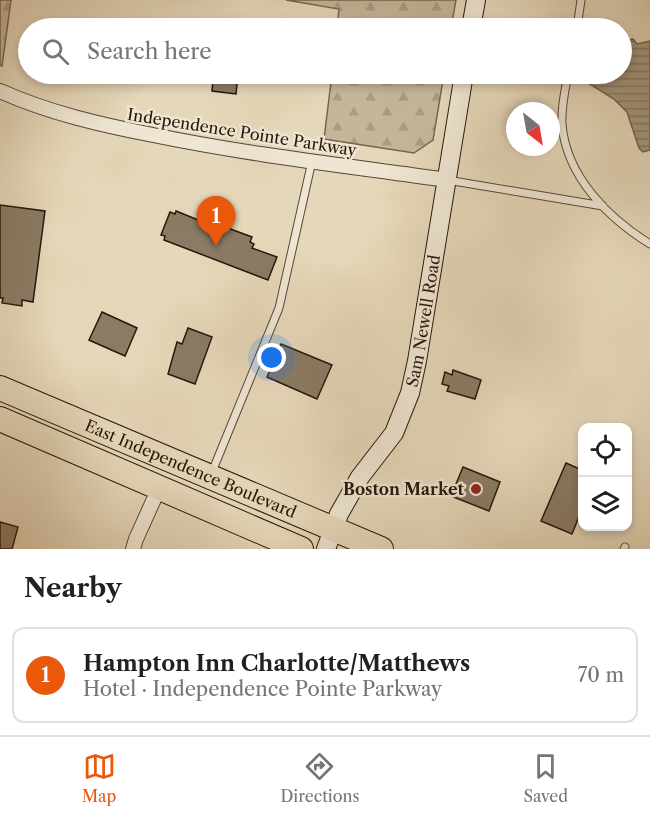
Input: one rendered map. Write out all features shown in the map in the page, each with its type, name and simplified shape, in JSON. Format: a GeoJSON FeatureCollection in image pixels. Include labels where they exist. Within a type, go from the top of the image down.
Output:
{"type":"FeatureCollection","features":[{"type":"Feature","properties":{"kind":"highway","name":"East Independence Boulevard"},"geometry":{"type":"LineString","coordinates":[[0,388],[210,477],[329,539],[381,549]]}},
{"type":"Feature","properties":{"kind":"highway","name":"East Independence Boulevard"},"geometry":{"type":"LineString","coordinates":[[0,419],[301,549]]}},
{"type":"Feature","properties":{"kind":"main road"},"geometry":{"type":"LineString","coordinates":[[473,18],[476,0]]}},
{"type":"Feature","properties":{"kind":"main road","name":"Sam Newell Road"},"geometry":{"type":"LineString","coordinates":[[329,539],[339,514],[360,477],[394,433],[410,393],[462,84]]}},
{"type":"Feature","properties":{"kind":"street","name":"Independence Pointe Parkway"},"geometry":{"type":"LineString","coordinates":[[0,91],[60,113],[114,127],[207,146],[447,180]]}},
{"type":"Feature","properties":{"kind":"street"},"geometry":{"type":"LineString","coordinates":[[133,549],[159,488]]}},
{"type":"Feature","properties":{"kind":"lane"},"geometry":{"type":"LineString","coordinates":[[578,18],[581,0]]}},
{"type":"Feature","properties":{"kind":"lane"},"geometry":{"type":"LineString","coordinates":[[566,84],[562,111],[564,138],[576,170],[583,183],[619,223],[650,244]]}},
{"type":"Feature","properties":{"kind":"lane"},"geometry":{"type":"LineString","coordinates":[[210,477],[279,308],[312,161]]}},
{"type":"Feature","properties":{"kind":"lane"},"geometry":{"type":"LineString","coordinates":[[447,180],[603,206]]}},
{"type":"Feature","properties":{"kind":"green space"},"geometry":{"type":"Polygon","coordinates":[[[0,0],[11,0],[2,66],[0,65],[0,0]]]}},
{"type":"Feature","properties":{"kind":"green space"},"geometry":{"type":"Polygon","coordinates":[[[286,0],[456,0],[453,18],[338,18],[339,9],[286,0]]]}},
{"type":"Feature","properties":{"kind":"green space"},"geometry":{"type":"Polygon","coordinates":[[[331,84],[442,84],[433,140],[414,153],[324,139],[331,84]]]}},
{"type":"Feature","properties":{"kind":"shaded area"},"geometry":{"type":"Polygon","coordinates":[[[632,39],[637,44],[650,41],[650,150],[643,152],[639,148],[627,112],[614,99],[590,84],[632,84],[632,39]]]}},
{"type":"Feature","properties":{"kind":"building"},"geometry":{"type":"Polygon","coordinates":[[[213,84],[237,84],[236,94],[212,91],[213,84]]]}},
{"type":"Feature","properties":{"kind":"building"},"geometry":{"type":"Polygon","coordinates":[[[0,205],[45,211],[33,302],[22,300],[22,306],[2,303],[3,298],[0,298],[0,205]]]}},
{"type":"Feature","properties":{"kind":"building"},"geometry":{"type":"Polygon","coordinates":[[[176,211],[208,224],[209,221],[252,237],[250,242],[254,244],[252,248],[277,257],[268,280],[164,240],[165,236],[161,235],[170,212],[175,214],[176,211]]]}},
{"type":"Feature","properties":{"kind":"building"},"geometry":{"type":"Polygon","coordinates":[[[102,312],[137,328],[125,356],[89,340],[102,312]]]}},
{"type":"Feature","properties":{"kind":"building"},"geometry":{"type":"Polygon","coordinates":[[[188,328],[212,337],[195,384],[168,374],[177,342],[182,344],[188,328]]]}},
{"type":"Feature","properties":{"kind":"building"},"geometry":{"type":"Polygon","coordinates":[[[281,344],[332,365],[317,399],[267,377],[281,344]]]}},
{"type":"Feature","properties":{"kind":"building"},"geometry":{"type":"Polygon","coordinates":[[[453,370],[481,380],[475,399],[447,391],[449,386],[442,384],[445,372],[452,375],[453,370]]]}},
{"type":"Feature","properties":{"kind":"building"},"geometry":{"type":"Polygon","coordinates":[[[566,463],[578,468],[578,519],[572,534],[541,521],[566,463]]]}},
{"type":"Feature","properties":{"kind":"building","name":"Boston Market"},"geometry":{"type":"Polygon","coordinates":[[[463,467],[500,482],[489,511],[451,496],[463,467]]]}},
{"type":"Feature","properties":{"kind":"building"},"geometry":{"type":"Polygon","coordinates":[[[0,522],[18,527],[12,549],[0,549],[0,522]]]}},
{"type":"Feature","properties":{"kind":"place","name":"Hampton Inn Charlotte/Matthews"},"geometry":{"type":"Point","coordinates":[216,246]}},
{"type":"Feature","properties":{"kind":"place","name":"Boston Market"},"geometry":{"type":"Point","coordinates":[476,489]}}]}
